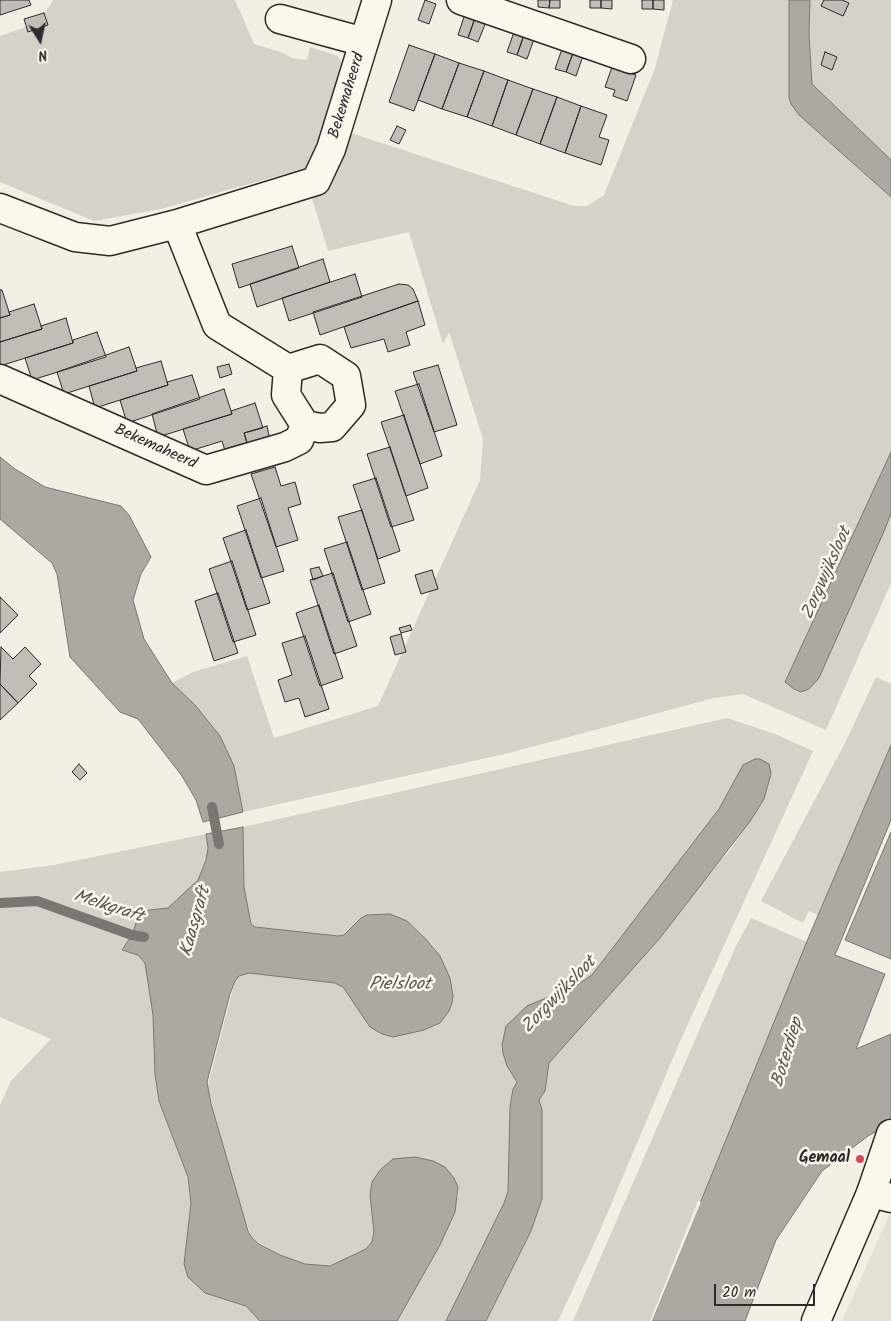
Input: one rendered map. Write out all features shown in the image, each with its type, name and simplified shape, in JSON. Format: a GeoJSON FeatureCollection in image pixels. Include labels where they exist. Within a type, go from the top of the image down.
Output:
{"type":"FeatureCollection","features":[{"type":"Feature","properties":{"kind":"street","name":"Bekemaheerd"},"geometry":{"type":"LineString","coordinates":[[0,208],[75,236],[110,241],[177,224],[316,181],[331,150],[377,0]]}},
{"type":"Feature","properties":{"kind":"street"},"geometry":{"type":"LineString","coordinates":[[461,0],[631,59]]}},
{"type":"Feature","properties":{"kind":"street","name":"Bekemaheerd"},"geometry":{"type":"LineString","coordinates":[[280,20],[364,42]]}},
{"type":"Feature","properties":{"kind":"street"},"geometry":{"type":"LineString","coordinates":[[177,224],[217,325],[288,369],[320,359],[346,376],[351,405],[332,427],[320,428],[305,425],[286,395],[288,369]]}},
{"type":"Feature","properties":{"kind":"street","name":"Bekemaheerd"},"geometry":{"type":"LineString","coordinates":[[0,380],[206,470],[285,447],[300,440],[305,425]]}},
{"type":"Feature","properties":{"kind":"street"},"geometry":{"type":"LineString","coordinates":[[816,1321],[881,1196],[891,1134]]}},
{"type":"Feature","properties":{"kind":"shaded area"},"geometry":{"type":"Polygon","coordinates":[[[53,0],[235,0],[254,44],[281,52],[292,58],[307,60],[310,47],[338,56],[343,65],[313,166],[161,209],[94,221],[0,182],[0,36],[40,22],[53,0]]]}},
{"type":"Feature","properties":{"kind":"shaded area"},"geometry":{"type":"Polygon","coordinates":[[[673,0],[789,0],[789,97],[791,103],[799,115],[891,197],[891,452],[785,681],[819,678],[891,513],[891,583],[826,730],[743,694],[714,698],[509,753],[243,812],[237,781],[172,683],[193,672],[247,656],[274,738],[378,706],[480,480],[483,439],[449,332],[443,344],[409,232],[328,251],[312,198],[327,192],[348,132],[574,206],[587,206],[604,195],[655,68],[673,0]]]}},
{"type":"Feature","properties":{"kind":"shaded area"},"geometry":{"type":"Polygon","coordinates":[[[810,0],[891,0],[891,160],[812,84],[809,34],[810,0]]]}},
{"type":"Feature","properties":{"kind":"shaded area"},"geometry":{"type":"Polygon","coordinates":[[[876,677],[891,684],[891,745],[818,915],[809,911],[803,923],[761,901],[846,741],[876,677]]]}},
{"type":"Feature","properties":{"kind":"shaded area"},"geometry":{"type":"Polygon","coordinates":[[[727,718],[775,734],[813,751],[681,1039],[599,1233],[558,1321],[486,1321],[531,1231],[542,1199],[542,1110],[539,1100],[545,1091],[549,1063],[660,938],[704,880],[731,849],[764,799],[771,774],[743,765],[719,809],[592,975],[577,985],[552,995],[502,1045],[507,1066],[517,1082],[513,1089],[510,1107],[508,1192],[446,1321],[397,1321],[440,1245],[458,1196],[458,1187],[454,1178],[372,1182],[370,1195],[374,1232],[372,1242],[366,1249],[330,1266],[305,1264],[280,1255],[252,1238],[239,1204],[207,1089],[235,981],[239,976],[249,973],[335,983],[343,987],[370,1027],[393,1037],[433,1027],[445,1017],[445,966],[434,947],[421,933],[407,921],[390,914],[367,915],[361,918],[344,935],[338,936],[255,927],[250,924],[244,887],[243,827],[727,718]]]}},
{"type":"Feature","properties":{"kind":"shaded area"},"geometry":{"type":"Polygon","coordinates":[[[206,834],[208,848],[206,860],[198,880],[168,908],[140,911],[132,935],[122,950],[138,955],[145,963],[153,1015],[155,1074],[159,1101],[188,1177],[191,1203],[186,1246],[205,1293],[246,1306],[260,1321],[0,1321],[0,1105],[11,1081],[51,1039],[0,1017],[0,872],[54,865],[206,834]]]}},
{"type":"Feature","properties":{"kind":"shaded area"},"geometry":{"type":"Polygon","coordinates":[[[751,918],[807,942],[652,1321],[573,1321],[735,948],[751,918]]]}},
{"type":"Feature","properties":{"kind":"shaded area"},"geometry":{"type":"Polygon","coordinates":[[[891,1211],[891,1321],[842,1321],[891,1211]]]}},
{"type":"Feature","properties":{"kind":"water"},"geometry":{"type":"Polygon","coordinates":[[[789,0],[810,0],[809,34],[812,84],[891,160],[891,197],[799,115],[791,104],[789,98],[789,0]]]}},
{"type":"Feature","properties":{"kind":"water","name":"Zorgwijksloot"},"geometry":{"type":"Polygon","coordinates":[[[891,452],[891,513],[885,529],[819,678],[809,689],[801,692],[785,682],[891,452]]]}},
{"type":"Feature","properties":{"kind":"water"},"geometry":{"type":"Polygon","coordinates":[[[0,457],[15,469],[45,487],[121,506],[129,515],[151,557],[141,574],[133,600],[144,639],[172,683],[195,705],[220,736],[234,766],[243,812],[203,822],[196,800],[182,776],[138,719],[120,712],[70,657],[57,574],[52,563],[0,519],[0,457]]]}},
{"type":"Feature","properties":{"kind":"water","name":"Boterdiep"},"geometry":{"type":"Polygon","coordinates":[[[891,745],[891,820],[835,955],[885,974],[856,1049],[891,1034],[891,1123],[868,1136],[822,1171],[776,1240],[745,1321],[652,1321],[810,934],[891,745]]]}},
{"type":"Feature","properties":{"kind":"water"},"geometry":{"type":"Polygon","coordinates":[[[755,759],[760,759],[769,764],[771,774],[764,799],[751,820],[660,938],[549,1063],[545,1091],[539,1100],[542,1110],[542,1199],[531,1231],[486,1321],[446,1321],[508,1192],[510,1107],[513,1089],[517,1082],[507,1066],[503,1053],[502,1045],[506,1026],[527,1006],[577,985],[592,975],[719,809],[743,765],[755,759]]]}},
{"type":"Feature","properties":{"kind":"water","name":"Pielsloot"},"geometry":{"type":"Polygon","coordinates":[[[243,827],[244,887],[251,924],[255,927],[338,936],[344,935],[361,918],[367,915],[390,914],[407,921],[426,939],[440,956],[450,978],[453,996],[452,1003],[449,1011],[440,1023],[424,1030],[393,1037],[382,1034],[370,1027],[343,987],[335,983],[249,973],[239,976],[230,994],[207,1082],[211,1104],[248,1231],[259,1244],[280,1255],[305,1264],[330,1266],[366,1249],[372,1242],[374,1232],[370,1195],[372,1182],[380,1170],[393,1159],[415,1157],[433,1161],[445,1167],[454,1178],[458,1187],[455,1212],[440,1245],[397,1321],[260,1321],[246,1306],[205,1293],[188,1277],[184,1264],[191,1203],[188,1177],[159,1101],[155,1074],[153,1015],[145,963],[138,955],[122,950],[132,935],[140,911],[168,908],[198,880],[206,860],[208,848],[206,834],[243,827]]]}},
{"type":"Feature","properties":{"kind":"water"},"geometry":{"type":"Polygon","coordinates":[[[891,832],[891,959],[845,940],[891,832]]]}},
{"type":"Feature","properties":{"kind":"pier"},"geometry":{"type":"Polygon","coordinates":[[[698,1201],[701,1202],[652,1321],[650,1321],[698,1201]]]}},
{"type":"Feature","properties":{"kind":"building"},"geometry":{"type":"Polygon","coordinates":[[[0,0],[29,0],[31,5],[0,15],[0,0]]]}},
{"type":"Feature","properties":{"kind":"building"},"geometry":{"type":"Polygon","coordinates":[[[425,0],[436,4],[429,24],[418,20],[425,0]]]}},
{"type":"Feature","properties":{"kind":"building"},"geometry":{"type":"Polygon","coordinates":[[[538,0],[550,0],[549,8],[538,7],[538,0]]]}},
{"type":"Feature","properties":{"kind":"building"},"geometry":{"type":"Polygon","coordinates":[[[550,0],[560,0],[560,8],[549,8],[550,0]]]}},
{"type":"Feature","properties":{"kind":"building"},"geometry":{"type":"Polygon","coordinates":[[[590,0],[601,0],[601,8],[590,8],[590,0]]]}},
{"type":"Feature","properties":{"kind":"building"},"geometry":{"type":"Polygon","coordinates":[[[601,0],[612,0],[612,9],[601,8],[601,0]]]}},
{"type":"Feature","properties":{"kind":"building"},"geometry":{"type":"Polygon","coordinates":[[[642,0],[653,0],[653,9],[642,9],[642,0]]]}},
{"type":"Feature","properties":{"kind":"building"},"geometry":{"type":"Polygon","coordinates":[[[653,0],[664,0],[664,10],[653,9],[653,0]]]}},
{"type":"Feature","properties":{"kind":"building"},"geometry":{"type":"Polygon","coordinates":[[[824,0],[842,0],[849,3],[843,16],[821,6],[824,0]]]}},
{"type":"Feature","properties":{"kind":"building"},"geometry":{"type":"Polygon","coordinates":[[[44,13],[48,25],[28,32],[24,19],[44,13]]]}},
{"type":"Feature","properties":{"kind":"building"},"geometry":{"type":"Polygon","coordinates":[[[465,14],[475,18],[468,38],[458,35],[465,14]]]}},
{"type":"Feature","properties":{"kind":"building"},"geometry":{"type":"Polygon","coordinates":[[[475,18],[486,22],[478,42],[468,38],[475,18]]]}},
{"type":"Feature","properties":{"kind":"building"},"geometry":{"type":"Polygon","coordinates":[[[514,32],[524,35],[517,55],[507,52],[514,32]]]}},
{"type":"Feature","properties":{"kind":"building"},"geometry":{"type":"Polygon","coordinates":[[[524,35],[534,39],[527,59],[517,55],[524,35]]]}},
{"type":"Feature","properties":{"kind":"building"},"geometry":{"type":"Polygon","coordinates":[[[409,45],[435,54],[414,111],[389,102],[409,45]]]}},
{"type":"Feature","properties":{"kind":"building"},"geometry":{"type":"Polygon","coordinates":[[[562,49],[573,53],[566,72],[555,69],[562,49]]]}},
{"type":"Feature","properties":{"kind":"building"},"geometry":{"type":"Polygon","coordinates":[[[825,52],[837,57],[832,70],[821,65],[825,52]]]}},
{"type":"Feature","properties":{"kind":"building"},"geometry":{"type":"Polygon","coordinates":[[[573,53],[583,56],[576,76],[566,72],[573,53]]]}},
{"type":"Feature","properties":{"kind":"building"},"geometry":{"type":"Polygon","coordinates":[[[435,54],[459,63],[442,109],[418,100],[435,54]]]}},
{"type":"Feature","properties":{"kind":"building"},"geometry":{"type":"Polygon","coordinates":[[[459,63],[484,71],[467,117],[442,109],[459,63]]]}},
{"type":"Feature","properties":{"kind":"building"},"geometry":{"type":"Polygon","coordinates":[[[612,67],[636,75],[627,101],[613,96],[615,90],[605,87],[612,67]]]}},
{"type":"Feature","properties":{"kind":"building"},"geometry":{"type":"Polygon","coordinates":[[[484,71],[508,80],[492,126],[467,117],[484,71]]]}},
{"type":"Feature","properties":{"kind":"building"},"geometry":{"type":"Polygon","coordinates":[[[508,80],[533,89],[516,135],[492,126],[508,80]]]}},
{"type":"Feature","properties":{"kind":"building"},"geometry":{"type":"Polygon","coordinates":[[[533,89],[557,97],[540,144],[516,135],[533,89]]]}},
{"type":"Feature","properties":{"kind":"building"},"geometry":{"type":"Polygon","coordinates":[[[557,97],[581,106],[565,153],[540,144],[557,97]]]}},
{"type":"Feature","properties":{"kind":"building"},"geometry":{"type":"Polygon","coordinates":[[[581,106],[607,115],[599,137],[609,140],[601,165],[565,153],[581,106]]]}},
{"type":"Feature","properties":{"kind":"building"},"geometry":{"type":"Polygon","coordinates":[[[397,126],[406,130],[399,144],[390,140],[397,126]]]}},
{"type":"Feature","properties":{"kind":"building"},"geometry":{"type":"Polygon","coordinates":[[[292,246],[299,268],[239,288],[232,264],[292,246]]]}},
{"type":"Feature","properties":{"kind":"building"},"geometry":{"type":"Polygon","coordinates":[[[323,259],[330,282],[257,307],[250,284],[323,259]]]}},
{"type":"Feature","properties":{"kind":"building"},"geometry":{"type":"Polygon","coordinates":[[[355,274],[362,297],[289,321],[282,298],[355,274]]]}},
{"type":"Feature","properties":{"kind":"building"},"geometry":{"type":"Polygon","coordinates":[[[399,284],[408,285],[413,289],[418,301],[320,335],[313,312],[399,284]]]}},
{"type":"Feature","properties":{"kind":"building"},"geometry":{"type":"Polygon","coordinates":[[[0,290],[2,290],[10,315],[0,318],[0,290]]]}},
{"type":"Feature","properties":{"kind":"building"},"geometry":{"type":"Polygon","coordinates":[[[418,301],[425,325],[406,332],[410,345],[388,352],[384,339],[351,348],[344,327],[418,301]]]}},
{"type":"Feature","properties":{"kind":"building"},"geometry":{"type":"Polygon","coordinates":[[[34,304],[42,329],[0,342],[0,318],[10,315],[9,312],[34,304]]]}},
{"type":"Feature","properties":{"kind":"building"},"geometry":{"type":"Polygon","coordinates":[[[66,318],[73,343],[0,366],[0,342],[42,329],[41,326],[66,318]]]}},
{"type":"Feature","properties":{"kind":"building"},"geometry":{"type":"Polygon","coordinates":[[[97,332],[106,357],[32,380],[25,358],[73,343],[73,340],[97,332]]]}},
{"type":"Feature","properties":{"kind":"building"},"geometry":{"type":"Polygon","coordinates":[[[129,347],[137,371],[64,394],[57,372],[129,347]]]}},
{"type":"Feature","properties":{"kind":"building"},"geometry":{"type":"Polygon","coordinates":[[[161,361],[168,385],[95,408],[89,386],[137,371],[136,368],[161,361]]]}},
{"type":"Feature","properties":{"kind":"building"},"geometry":{"type":"Polygon","coordinates":[[[229,364],[232,374],[220,378],[217,367],[229,364]]]}},
{"type":"Feature","properties":{"kind":"building"},"geometry":{"type":"Polygon","coordinates":[[[438,365],[457,425],[434,432],[413,372],[438,365]]]}},
{"type":"Feature","properties":{"kind":"building"},"geometry":{"type":"Polygon","coordinates":[[[192,375],[200,399],[127,423],[120,400],[168,385],[167,382],[192,375]]]}},
{"type":"Feature","properties":{"kind":"building"},"geometry":{"type":"Polygon","coordinates":[[[419,384],[442,456],[420,464],[395,391],[419,384]]]}},
{"type":"Feature","properties":{"kind":"building"},"geometry":{"type":"Polygon","coordinates":[[[224,389],[232,414],[158,437],[152,414],[224,389]]]}},
{"type":"Feature","properties":{"kind":"building"},"geometry":{"type":"Polygon","coordinates":[[[255,403],[263,428],[244,433],[248,446],[226,454],[222,441],[190,451],[183,429],[232,414],[231,411],[255,403]]]}},
{"type":"Feature","properties":{"kind":"building"},"geometry":{"type":"Polygon","coordinates":[[[404,415],[428,488],[406,496],[381,422],[404,415]]]}},
{"type":"Feature","properties":{"kind":"building"},"geometry":{"type":"Polygon","coordinates":[[[267,426],[270,440],[248,446],[244,433],[267,426]]]}},
{"type":"Feature","properties":{"kind":"building"},"geometry":{"type":"Polygon","coordinates":[[[390,447],[414,520],[391,527],[367,454],[390,447]]]}},
{"type":"Feature","properties":{"kind":"building"},"geometry":{"type":"Polygon","coordinates":[[[275,467],[281,486],[295,482],[301,504],[288,508],[298,540],[276,547],[251,474],[275,467]]]}},
{"type":"Feature","properties":{"kind":"building"},"geometry":{"type":"Polygon","coordinates":[[[376,478],[400,551],[378,559],[353,485],[376,478]]]}},
{"type":"Feature","properties":{"kind":"building"},"geometry":{"type":"Polygon","coordinates":[[[261,498],[284,571],[261,578],[237,506],[261,498]]]}},
{"type":"Feature","properties":{"kind":"building"},"geometry":{"type":"Polygon","coordinates":[[[362,510],[385,583],[362,590],[338,517],[362,510]]]}},
{"type":"Feature","properties":{"kind":"building"},"geometry":{"type":"Polygon","coordinates":[[[246,530],[270,603],[247,610],[223,538],[246,530]]]}},
{"type":"Feature","properties":{"kind":"building"},"geometry":{"type":"Polygon","coordinates":[[[347,542],[371,614],[348,622],[324,549],[347,542]]]}},
{"type":"Feature","properties":{"kind":"building"},"geometry":{"type":"Polygon","coordinates":[[[232,561],[256,635],[233,642],[209,569],[232,561]]]}},
{"type":"Feature","properties":{"kind":"building"},"geometry":{"type":"Polygon","coordinates":[[[319,567],[323,576],[313,580],[310,569],[319,567]]]}},
{"type":"Feature","properties":{"kind":"building"},"geometry":{"type":"Polygon","coordinates":[[[432,570],[438,589],[421,594],[415,575],[432,570]]]}},
{"type":"Feature","properties":{"kind":"building"},"geometry":{"type":"Polygon","coordinates":[[[333,573],[357,646],[334,654],[310,580],[333,573]]]}},
{"type":"Feature","properties":{"kind":"building"},"geometry":{"type":"Polygon","coordinates":[[[218,593],[238,653],[214,661],[195,601],[218,593]]]}},
{"type":"Feature","properties":{"kind":"building"},"geometry":{"type":"Polygon","coordinates":[[[0,597],[18,615],[0,633],[0,597]]]}},
{"type":"Feature","properties":{"kind":"building"},"geometry":{"type":"Polygon","coordinates":[[[319,605],[343,678],[320,686],[296,613],[319,605]]]}},
{"type":"Feature","properties":{"kind":"building"},"geometry":{"type":"Polygon","coordinates":[[[410,625],[412,630],[401,633],[399,628],[410,625]]]}},
{"type":"Feature","properties":{"kind":"building"},"geometry":{"type":"Polygon","coordinates":[[[401,634],[406,652],[395,655],[390,637],[401,634]]]}},
{"type":"Feature","properties":{"kind":"building"},"geometry":{"type":"Polygon","coordinates":[[[305,636],[329,709],[305,717],[299,698],[285,702],[278,680],[292,675],[282,643],[305,636]]]}},
{"type":"Feature","properties":{"kind":"building"},"geometry":{"type":"Polygon","coordinates":[[[1,647],[13,659],[25,647],[41,664],[29,676],[37,684],[18,703],[0,684],[1,647]]]}},
{"type":"Feature","properties":{"kind":"building"},"geometry":{"type":"Polygon","coordinates":[[[0,684],[18,703],[0,720],[0,684]]]}},
{"type":"Feature","properties":{"kind":"building"},"geometry":{"type":"Polygon","coordinates":[[[79,764],[87,773],[80,780],[72,772],[79,764]]]}},
{"type":"Feature","properties":{"kind":"waterway","name":"Kaasgraft"},"geometry":{"type":"LineString","coordinates":[[212,807],[219,844]]}},
{"type":"Feature","properties":{"kind":"waterway","name":"Melkgraft"},"geometry":{"type":"LineString","coordinates":[[0,903],[37,901],[132,935],[144,937]]}},
{"type":"Feature","properties":{"kind":"place","name":"Gemaal"},"geometry":{"type":"Point","coordinates":[860,1159]}}]}
